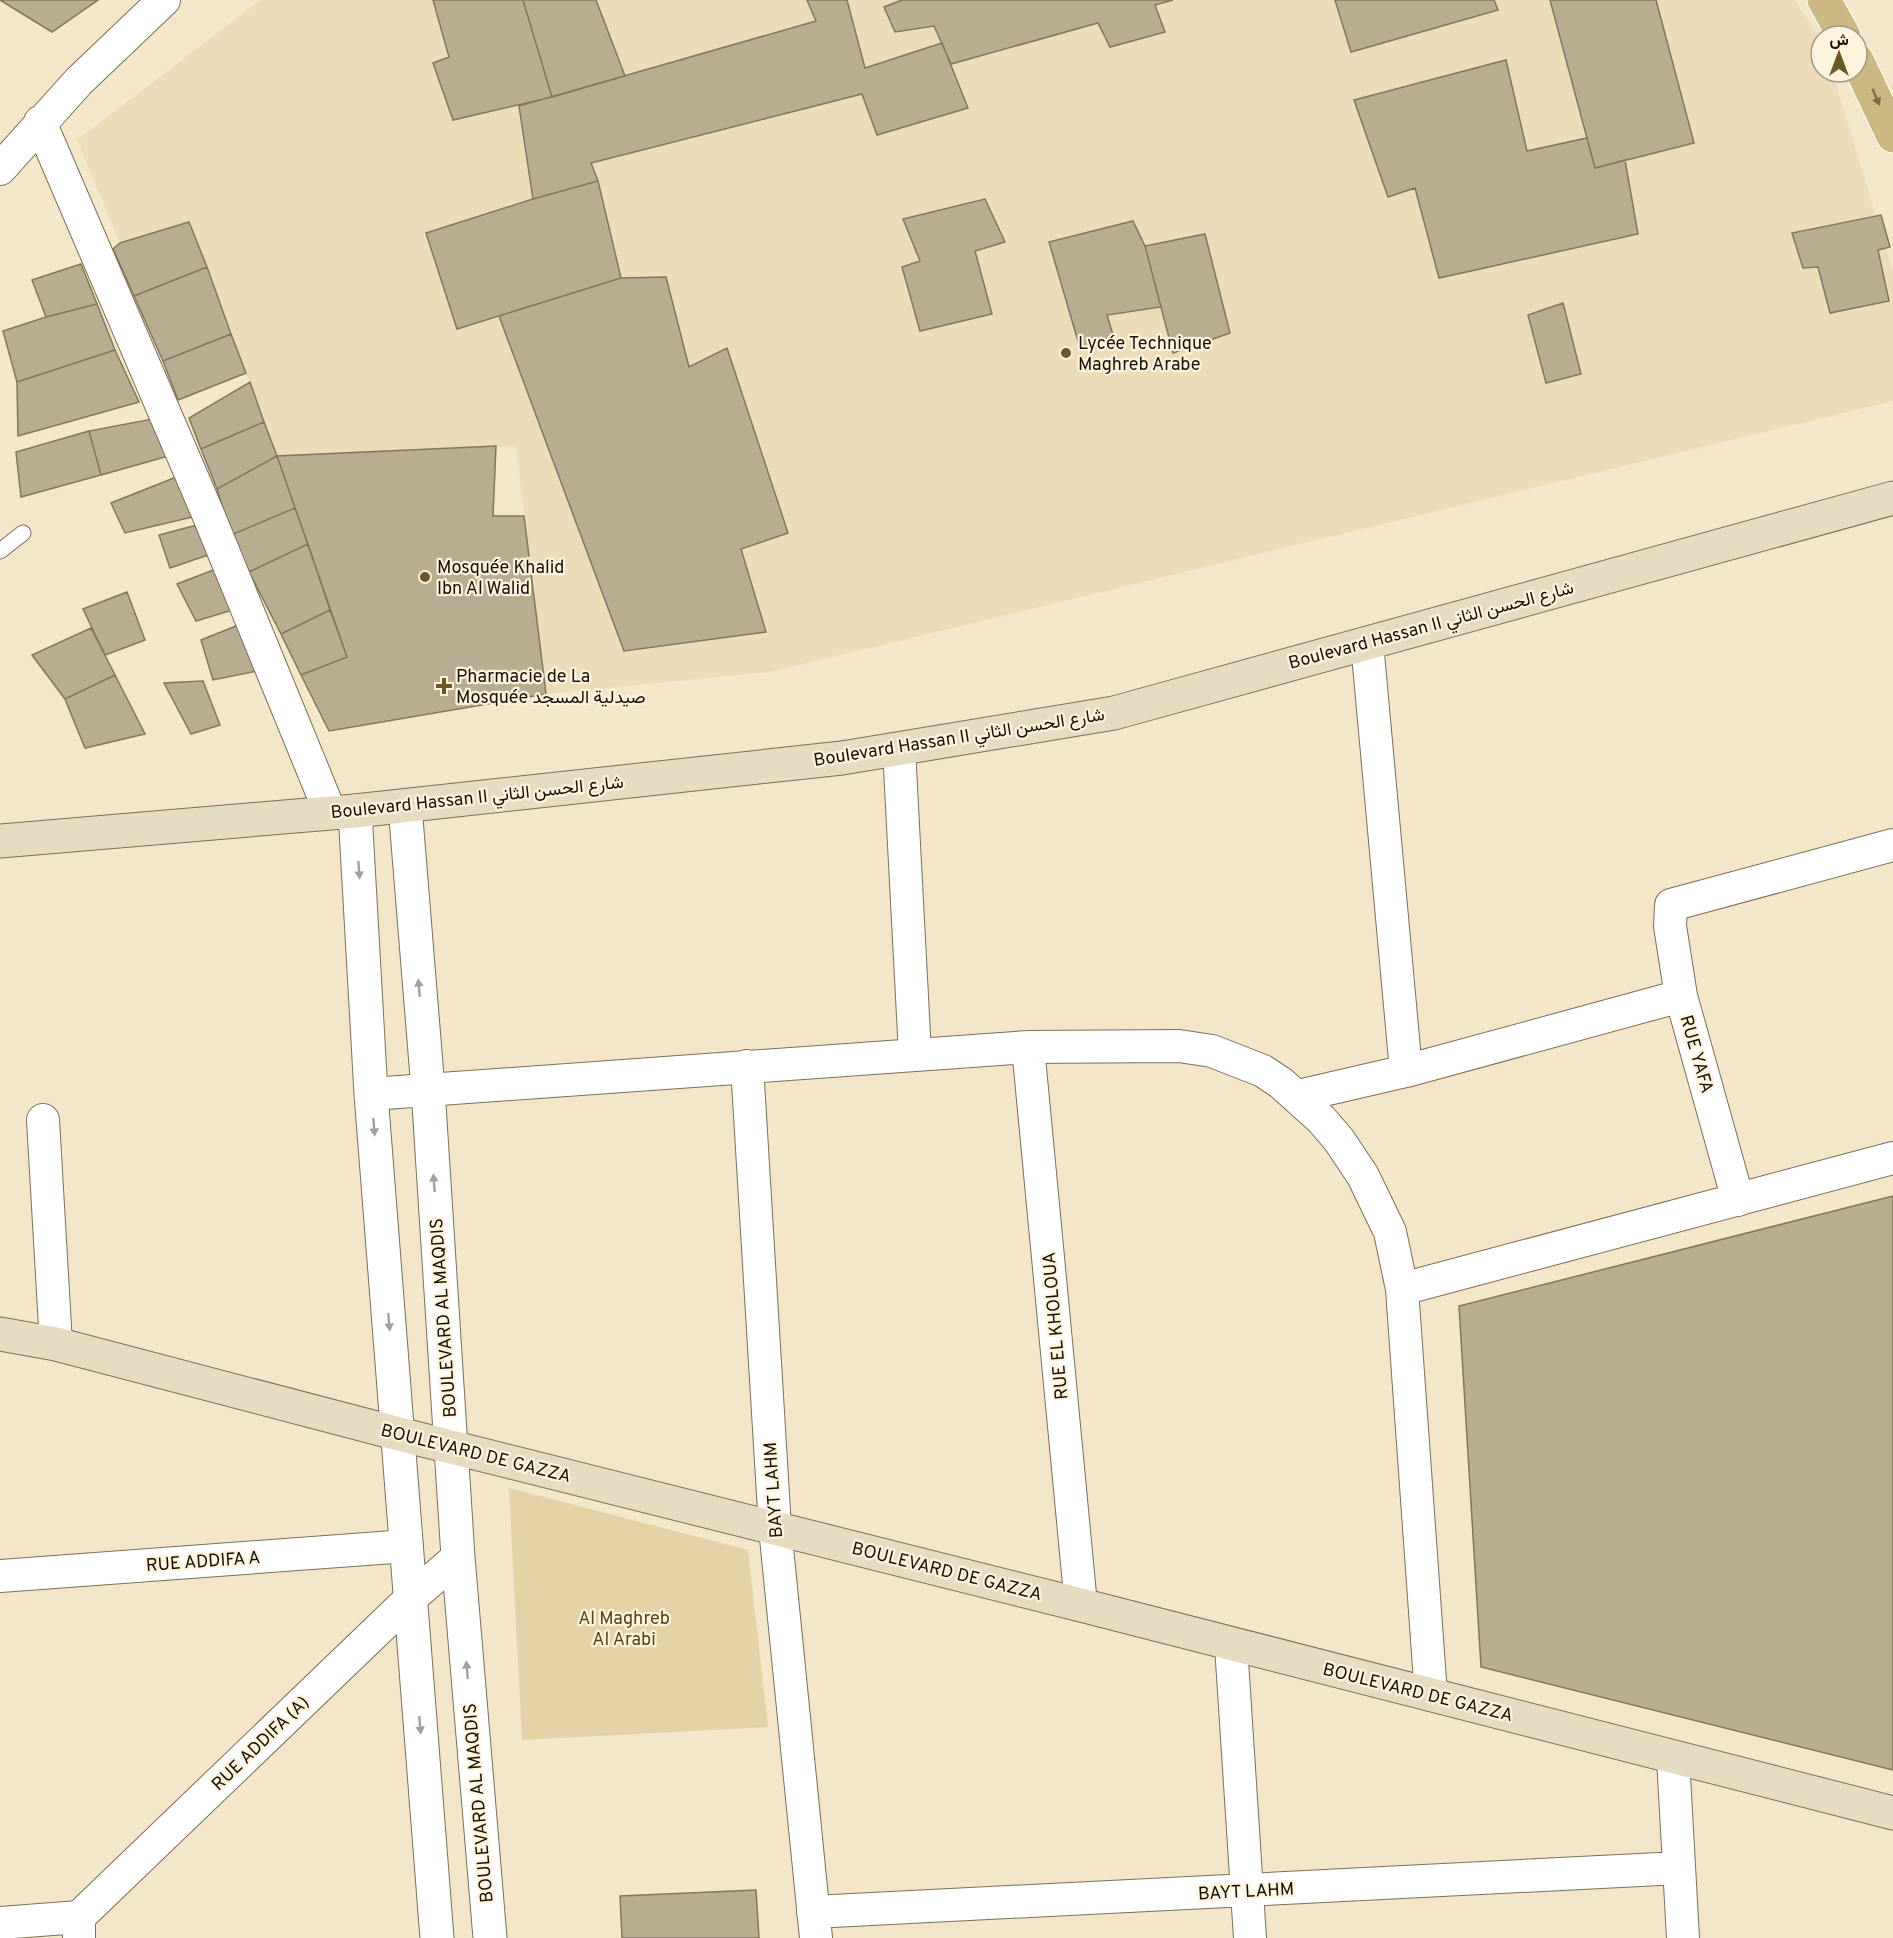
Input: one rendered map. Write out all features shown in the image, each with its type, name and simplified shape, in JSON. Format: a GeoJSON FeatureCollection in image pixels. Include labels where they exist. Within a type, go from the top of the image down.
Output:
{"type":"FeatureCollection","features":[{"type":"Feature","properties":{"kind":"main road"},"geometry":{"type":"LineString","coordinates":[[1824,0],[1837,24]]}},
{"type":"Feature","properties":{"kind":"main road"},"geometry":{"type":"LineString","coordinates":[[1868,84],[1893,136]]}},
{"type":"Feature","properties":{"kind":"main road","name":"Boulevard Hassan II شارع الحسن الثاني"},"geometry":{"type":"LineString","coordinates":[[0,841],[405,806],[842,758],[1114,713],[1893,498]]}},
{"type":"Feature","properties":{"kind":"main road","name":"BOULEVARD DE GAZZA"},"geometry":{"type":"LineString","coordinates":[[0,1334],[56,1344],[399,1434],[1081,1605],[1893,1813]]}},
{"type":"Feature","properties":{"kind":"street"},"geometry":{"type":"LineString","coordinates":[[0,168],[40,122],[164,0]]}},
{"type":"Feature","properties":{"kind":"street"},"geometry":{"type":"LineString","coordinates":[[40,122],[208,514],[343,812],[371,1094],[437,1938]]}},
{"type":"Feature","properties":{"kind":"street"},"geometry":{"type":"LineString","coordinates":[[1367,643],[1406,1071]]}},
{"type":"Feature","properties":{"kind":"street"},"geometry":{"type":"LineString","coordinates":[[899,748],[915,1054]]}},
{"type":"Feature","properties":{"kind":"street","name":"BOULEVARD AL MAQDIS"},"geometry":{"type":"LineString","coordinates":[[405,806],[428,1089],[458,1557],[490,1938]]}},
{"type":"Feature","properties":{"kind":"street","name":"RUE YAFA"},"geometry":{"type":"LineString","coordinates":[[1738,1200],[1681,996],[1670,926],[1671,905],[1893,845]]}},
{"type":"Feature","properties":{"kind":"street"},"geometry":{"type":"LineString","coordinates":[[1298,1096],[1406,1071],[1681,996]]}},
{"type":"Feature","properties":{"kind":"street"},"geometry":{"type":"LineString","coordinates":[[371,1094],[1028,1047],[1179,1046],[1212,1052],[1263,1071],[1298,1096],[1339,1140],[1363,1176],[1390,1232],[1402,1289],[1431,1695]]}},
{"type":"Feature","properties":{"kind":"street","name":"RUE EL KHOLOUA"},"geometry":{"type":"LineString","coordinates":[[1028,1047],[1081,1605]]}},
{"type":"Feature","properties":{"kind":"street","name":"BAYT LAHM"},"geometry":{"type":"LineString","coordinates":[[747,1066],[775,1528],[815,1925],[1246,1892],[1678,1868]]}},
{"type":"Feature","properties":{"kind":"street"},"geometry":{"type":"LineString","coordinates":[[43,1120],[56,1344]]}},
{"type":"Feature","properties":{"kind":"street"},"geometry":{"type":"LineString","coordinates":[[1402,1289],[1893,1158]]}},
{"type":"Feature","properties":{"kind":"street","name":"RUE ADDIFA A"},"geometry":{"type":"LineString","coordinates":[[0,1576],[407,1546]]}},
{"type":"Feature","properties":{"kind":"street","name":"RUE ADDIFA (A)"},"geometry":{"type":"LineString","coordinates":[[79,1928],[410,1599],[458,1557]]}},
{"type":"Feature","properties":{"kind":"street"},"geometry":{"type":"LineString","coordinates":[[1231,1645],[1250,1938]]}},
{"type":"Feature","properties":{"kind":"street"},"geometry":{"type":"LineString","coordinates":[[1673,1758],[1683,1938]]}},
{"type":"Feature","properties":{"kind":"street"},"geometry":{"type":"LineString","coordinates":[[0,1923],[79,1928]]}},
{"type":"Feature","properties":{"kind":"lane"},"geometry":{"type":"LineString","coordinates":[[0,551],[23,533]]}},
{"type":"Feature","properties":{"kind":"shaded area","name":"Lycée Technique Maghreb Arabe"},"geometry":{"type":"Polygon","coordinates":[[[261,0],[1795,0],[1810,24],[1809,84],[1836,84],[1893,272],[1893,401],[770,672],[546,694],[516,446],[277,456],[189,222],[120,243],[77,140],[261,0]]]}},
{"type":"Feature","properties":{"kind":"green space","name":"Al Maghreb Al Arabi"},"geometry":{"type":"Polygon","coordinates":[[[509,1488],[748,1550],[768,1727],[522,1740],[509,1488]]]}},
{"type":"Feature","properties":{"kind":"building"},"geometry":{"type":"Polygon","coordinates":[[[0,0],[98,0],[52,32],[0,0]]]}},
{"type":"Feature","properties":{"kind":"building"},"geometry":{"type":"Polygon","coordinates":[[[433,0],[523,0],[552,97],[453,120],[433,63],[449,57],[433,0]]]}},
{"type":"Feature","properties":{"kind":"building"},"geometry":{"type":"Polygon","coordinates":[[[523,0],[596,0],[625,76],[552,97],[523,0]]]}},
{"type":"Feature","properties":{"kind":"building"},"geometry":{"type":"Polygon","coordinates":[[[807,0],[847,0],[865,68],[942,43],[968,108],[877,135],[862,94],[591,163],[598,181],[533,199],[519,106],[816,21],[807,0]]]}},
{"type":"Feature","properties":{"kind":"building"},"geometry":{"type":"Polygon","coordinates":[[[902,0],[1173,0],[1155,5],[1165,32],[1110,47],[1098,23],[951,64],[934,26],[895,32],[884,7],[902,0]]]}},
{"type":"Feature","properties":{"kind":"building"},"geometry":{"type":"Polygon","coordinates":[[[1335,0],[1494,0],[1498,10],[1351,52],[1335,0]]]}},
{"type":"Feature","properties":{"kind":"building"},"geometry":{"type":"Polygon","coordinates":[[[1550,0],[1656,0],[1694,143],[1595,168],[1550,0]]]}},
{"type":"Feature","properties":{"kind":"building"},"geometry":{"type":"Polygon","coordinates":[[[1506,60],[1527,151],[1587,138],[1595,168],[1625,160],[1638,234],[1439,278],[1415,188],[1388,197],[1354,100],[1506,60]]]}},
{"type":"Feature","properties":{"kind":"building"},"geometry":{"type":"Polygon","coordinates":[[[598,181],[621,278],[457,329],[426,233],[598,181]]]}},
{"type":"Feature","properties":{"kind":"building"},"geometry":{"type":"Polygon","coordinates":[[[985,199],[1005,242],[975,251],[992,314],[920,331],[902,267],[920,261],[903,219],[985,199]]]}},
{"type":"Feature","properties":{"kind":"building"},"geometry":{"type":"Polygon","coordinates":[[[1881,215],[1890,247],[1878,250],[1889,301],[1830,313],[1818,267],[1803,268],[1792,233],[1881,215]]]}},
{"type":"Feature","properties":{"kind":"building"},"geometry":{"type":"Polygon","coordinates":[[[1133,221],[1145,246],[1161,307],[1107,315],[1117,348],[1080,348],[1049,242],[1133,221]]]}},
{"type":"Feature","properties":{"kind":"building"},"geometry":{"type":"Polygon","coordinates":[[[189,222],[207,267],[134,296],[113,249],[120,243],[189,222]]]}},
{"type":"Feature","properties":{"kind":"building"},"geometry":{"type":"Polygon","coordinates":[[[1205,234],[1230,333],[1173,353],[1145,246],[1205,234]]]}},
{"type":"Feature","properties":{"kind":"building"},"geometry":{"type":"Polygon","coordinates":[[[81,264],[97,304],[46,317],[32,280],[81,264]]]}},
{"type":"Feature","properties":{"kind":"building"},"geometry":{"type":"Polygon","coordinates":[[[207,267],[231,334],[163,361],[134,296],[207,267]]]}},
{"type":"Feature","properties":{"kind":"building"},"geometry":{"type":"Polygon","coordinates":[[[666,277],[689,367],[727,348],[788,533],[741,549],[766,632],[624,651],[499,316],[621,278],[666,277]]]}},
{"type":"Feature","properties":{"kind":"building"},"geometry":{"type":"Polygon","coordinates":[[[1563,303],[1581,374],[1546,383],[1528,315],[1563,303]]]}},
{"type":"Feature","properties":{"kind":"building"},"geometry":{"type":"Polygon","coordinates":[[[97,304],[115,350],[17,382],[3,331],[97,304]]]}},
{"type":"Feature","properties":{"kind":"building"},"geometry":{"type":"Polygon","coordinates":[[[231,334],[246,373],[178,400],[163,361],[231,334]]]}},
{"type":"Feature","properties":{"kind":"building"},"geometry":{"type":"Polygon","coordinates":[[[115,350],[139,402],[18,436],[17,382],[115,350]]]}},
{"type":"Feature","properties":{"kind":"building"},"geometry":{"type":"Polygon","coordinates":[[[250,382],[264,422],[201,449],[189,418],[250,382]]]}},
{"type":"Feature","properties":{"kind":"building"},"geometry":{"type":"Polygon","coordinates":[[[163,417],[179,453],[101,475],[89,431],[163,417]]]}},
{"type":"Feature","properties":{"kind":"building"},"geometry":{"type":"Polygon","coordinates":[[[264,422],[277,456],[217,489],[201,449],[264,422]]]}},
{"type":"Feature","properties":{"kind":"building"},"geometry":{"type":"Polygon","coordinates":[[[89,431],[101,475],[21,497],[16,452],[89,431]]]}},
{"type":"Feature","properties":{"kind":"building","name":"Mosquée Khalid Ibn Al Walid"},"geometry":{"type":"Polygon","coordinates":[[[496,446],[493,516],[524,516],[546,694],[329,731],[301,675],[347,657],[277,456],[496,446]]]}},
{"type":"Feature","properties":{"kind":"building"},"geometry":{"type":"Polygon","coordinates":[[[277,456],[295,508],[231,535],[217,489],[277,456]]]}},
{"type":"Feature","properties":{"kind":"building"},"geometry":{"type":"Polygon","coordinates":[[[179,476],[205,514],[125,533],[111,503],[179,476]]]}},
{"type":"Feature","properties":{"kind":"building"},"geometry":{"type":"Polygon","coordinates":[[[295,508],[308,544],[249,572],[231,535],[295,508]]]}},
{"type":"Feature","properties":{"kind":"building"},"geometry":{"type":"Polygon","coordinates":[[[201,524],[211,554],[170,568],[159,535],[201,524]]]}},
{"type":"Feature","properties":{"kind":"building"},"geometry":{"type":"Polygon","coordinates":[[[308,544],[330,610],[281,634],[249,572],[308,544]]]}},
{"type":"Feature","properties":{"kind":"building"},"geometry":{"type":"Polygon","coordinates":[[[224,566],[239,608],[196,621],[177,584],[224,566]]]}},
{"type":"Feature","properties":{"kind":"building"},"geometry":{"type":"Polygon","coordinates":[[[127,592],[145,640],[105,655],[83,609],[127,592]]]}},
{"type":"Feature","properties":{"kind":"building"},"geometry":{"type":"Polygon","coordinates":[[[330,610],[347,657],[301,675],[281,634],[330,610]]]}},
{"type":"Feature","properties":{"kind":"building"},"geometry":{"type":"Polygon","coordinates":[[[241,624],[262,670],[213,680],[201,640],[241,624]]]}},
{"type":"Feature","properties":{"kind":"building"},"geometry":{"type":"Polygon","coordinates":[[[91,628],[115,675],[65,699],[32,655],[91,628]]]}},
{"type":"Feature","properties":{"kind":"building"},"geometry":{"type":"Polygon","coordinates":[[[115,675],[145,734],[85,748],[65,699],[115,675]]]}},
{"type":"Feature","properties":{"kind":"building"},"geometry":{"type":"Polygon","coordinates":[[[203,681],[220,725],[191,734],[164,683],[203,681]]]}},
{"type":"Feature","properties":{"kind":"building"},"geometry":{"type":"Polygon","coordinates":[[[1893,1196],[1893,1770],[1481,1667],[1459,1306],[1893,1196]]]}},
{"type":"Feature","properties":{"kind":"building"},"geometry":{"type":"Polygon","coordinates":[[[756,1890],[759,1938],[622,1938],[620,1896],[756,1890]]]}},
{"type":"Feature","properties":{"kind":"place","name":"Lycée Technique Maghreb Arabe"},"geometry":{"type":"Point","coordinates":[1066,353]}},
{"type":"Feature","properties":{"kind":"place","name":"Mosquée Khalid Ibn Al Walid"},"geometry":{"type":"Point","coordinates":[425,577]}},
{"type":"Feature","properties":{"kind":"place","name":"Pharmacie de La Mosquée صيدلية المسجد"},"geometry":{"type":"Point","coordinates":[444,686]}}]}
